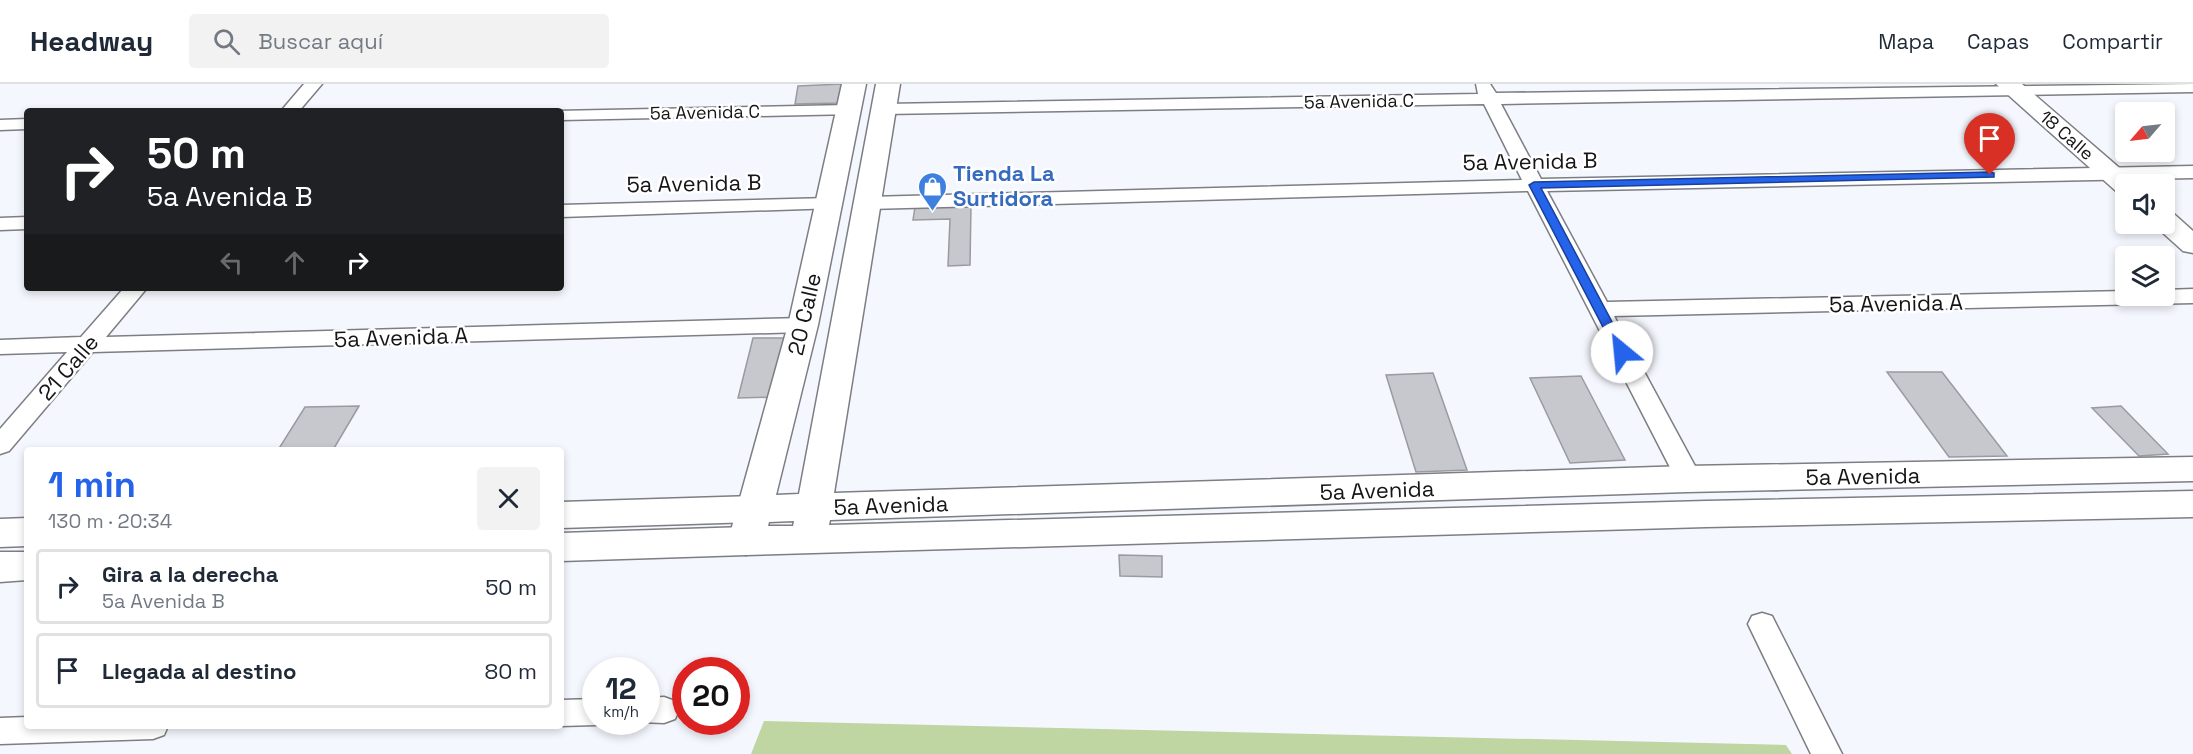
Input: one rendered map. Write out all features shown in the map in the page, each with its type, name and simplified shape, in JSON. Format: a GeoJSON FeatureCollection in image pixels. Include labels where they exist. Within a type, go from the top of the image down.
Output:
{"type":"FeatureCollection","features":[{"type":"Feature","properties":{"kind":"street","name":"18 Calle"},"geometry":{"type":"LineString","coordinates":[[2011,87],[2115,176]]}},
{"type":"Feature","properties":{"kind":"street","name":"20 Calle"},"geometry":{"type":"LineString","coordinates":[[750,525],[803,325],[851,97]]}},
{"type":"Feature","properties":{"kind":"street","name":"20 Calle"},"geometry":{"type":"LineString","coordinates":[[811,523],[887,97]]}},
{"type":"Feature","properties":{"kind":"street"},"geometry":{"type":"LineString","coordinates":[[2175,229],[2193,245]]}},
{"type":"Feature","properties":{"kind":"street","name":"5a Avenida"},"geometry":{"type":"LineString","coordinates":[[564,547],[750,525],[1689,479],[2193,469]]}},
{"type":"Feature","properties":{"kind":"street","name":"5a Avenida"},"geometry":{"type":"LineString","coordinates":[[811,523],[1718,514],[2193,504]]}},
{"type":"Feature","properties":{"kind":"street","name":"5a Avenida"},"geometry":{"type":"LineString","coordinates":[[564,515],[750,525]]}},
{"type":"Feature","properties":{"kind":"street"},"geometry":{"type":"LineString","coordinates":[[0,533],[24,532]]}},
{"type":"Feature","properties":{"kind":"street"},"geometry":{"type":"LineString","coordinates":[[0,567],[24,566]]}},
{"type":"Feature","properties":{"kind":"lane"},"geometry":{"type":"LineString","coordinates":[[293,108],[313,84]]}},
{"type":"Feature","properties":{"kind":"lane","name":"5a Avenida C"},"geometry":{"type":"LineString","coordinates":[[887,97],[2193,87]]}},
{"type":"Feature","properties":{"kind":"lane"},"geometry":{"type":"LineString","coordinates":[[1485,91],[1689,479]]}},
{"type":"Feature","properties":{"kind":"lane","name":"5a Avenida C"},"geometry":{"type":"LineString","coordinates":[[564,115],[851,97]]}},
{"type":"Feature","properties":{"kind":"lane"},"geometry":{"type":"LineString","coordinates":[[0,125],[24,124]]}},
{"type":"Feature","properties":{"kind":"lane","name":"5a Avenida B"},"geometry":{"type":"LineString","coordinates":[[2172,174],[2193,172]]}},
{"type":"Feature","properties":{"kind":"lane","name":"5a Avenida B"},"geometry":{"type":"LineString","coordinates":[[869,203],[1534,185],[2115,179]]}},
{"type":"Feature","properties":{"kind":"lane","name":"5a Avenida B"},"geometry":{"type":"LineString","coordinates":[[564,210],[829,204]]}},
{"type":"Feature","properties":{"kind":"lane"},"geometry":{"type":"LineString","coordinates":[[0,224],[24,223]]}},
{"type":"Feature","properties":{"kind":"lane","name":"21 Calle"},"geometry":{"type":"LineString","coordinates":[[0,445],[133,291]]}},
{"type":"Feature","properties":{"kind":"lane","name":"5a Avenida A"},"geometry":{"type":"LineString","coordinates":[[1600,309],[2193,296]]}},
{"type":"Feature","properties":{"kind":"lane","name":"5a Avenida A"},"geometry":{"type":"LineString","coordinates":[[0,347],[803,325]]}},
{"type":"Feature","properties":{"kind":"lane"},"geometry":{"type":"LineString","coordinates":[[1762,624],[1827,754]]}},
{"type":"Feature","properties":{"kind":"lane"},"geometry":{"type":"LineString","coordinates":[[564,714],[582,713]]}},
{"type":"Feature","properties":{"kind":"lane"},"geometry":{"type":"LineString","coordinates":[[0,731],[61,729]]}},
{"type":"Feature","properties":{"kind":"green space"},"geometry":{"type":"Polygon","coordinates":[[[764,721],[1786,745],[1792,754],[751,754],[764,721]]]}},
{"type":"Feature","properties":{"kind":"building"},"geometry":{"type":"Polygon","coordinates":[[[842,84],[839,103],[795,104],[798,86],[842,84]]]}},
{"type":"Feature","properties":{"kind":"building"},"geometry":{"type":"Polygon","coordinates":[[[971,206],[970,265],[948,266],[950,219],[913,220],[915,207],[971,206]]]}},
{"type":"Feature","properties":{"kind":"building"},"geometry":{"type":"Polygon","coordinates":[[[753,338],[791,338],[778,397],[738,398],[753,338]]]}},
{"type":"Feature","properties":{"kind":"building"},"geometry":{"type":"Polygon","coordinates":[[[1887,372],[1942,372],[2007,456],[1949,457],[1887,372]]]}},
{"type":"Feature","properties":{"kind":"building"},"geometry":{"type":"Polygon","coordinates":[[[1433,373],[1467,470],[1416,472],[1386,375],[1433,373]]]}},
{"type":"Feature","properties":{"kind":"building"},"geometry":{"type":"Polygon","coordinates":[[[1581,376],[1625,460],[1570,463],[1530,378],[1581,376]]]}},
{"type":"Feature","properties":{"kind":"building"},"geometry":{"type":"Polygon","coordinates":[[[359,406],[335,447],[280,447],[305,407],[359,406]]]}},
{"type":"Feature","properties":{"kind":"building"},"geometry":{"type":"Polygon","coordinates":[[[2121,406],[2168,454],[2139,456],[2092,408],[2121,406]]]}},
{"type":"Feature","properties":{"kind":"building"},"geometry":{"type":"Polygon","coordinates":[[[1119,555],[1162,556],[1162,577],[1120,576],[1119,555]]]}},
{"type":"Feature","properties":{"kind":"place","name":"Tienda La Surtidora"},"geometry":{"type":"Point","coordinates":[932,212]}},
{"type":"Feature","properties":{"kind":"route"},"geometry":{"type":"LineString","coordinates":[[1622,352],[1534,185],[1990,175]]}}]}
